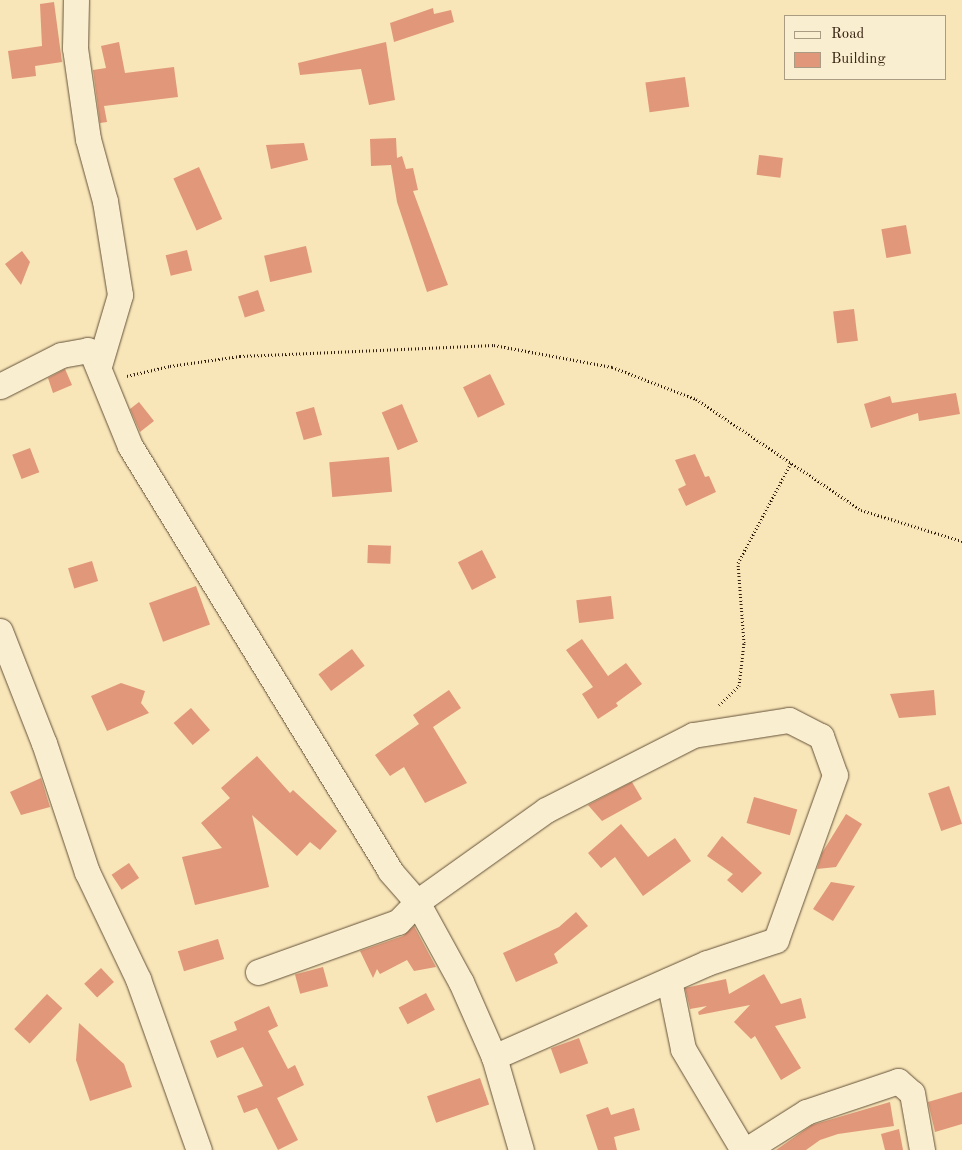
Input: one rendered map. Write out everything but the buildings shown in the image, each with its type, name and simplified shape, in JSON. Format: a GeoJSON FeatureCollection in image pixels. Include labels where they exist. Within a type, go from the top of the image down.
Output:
{"type":"FeatureCollection","features":[{"type":"Feature","properties":{"kind":"street"},"geometry":{"type":"LineString","coordinates":[[76,0],[75,48],[86,130],[105,201],[120,295],[101,374]]}},
{"type":"Feature","properties":{"kind":"street"},"geometry":{"type":"LineString","coordinates":[[0,386],[77,351],[88,350],[101,374],[130,446],[237,626],[390,871],[417,902],[461,982],[494,1056],[520,1150]]}},
{"type":"Feature","properties":{"kind":"street"},"geometry":{"type":"LineString","coordinates":[[0,631],[44,743],[87,872],[138,979],[198,1150]]}},
{"type":"Feature","properties":{"kind":"street"},"geometry":{"type":"LineString","coordinates":[[258,972],[398,922],[417,902],[546,810],[693,735],[789,720],[821,736],[835,775],[776,940],[707,963],[494,1056]]}},
{"type":"Feature","properties":{"kind":"street"},"geometry":{"type":"LineString","coordinates":[[669,980],[683,1049],[745,1150],[806,1112],[898,1081],[912,1093],[922,1150]]}},
{"type":"Feature","properties":{"kind":"path"},"geometry":{"type":"LineString","coordinates":[[101,374],[240,356],[494,345],[612,367],[653,380],[696,398],[861,510],[962,541]]}},
{"type":"Feature","properties":{"kind":"path"},"geometry":{"type":"LineString","coordinates":[[693,735],[709,714],[739,686],[744,643],[738,563],[791,464]]}}]}
